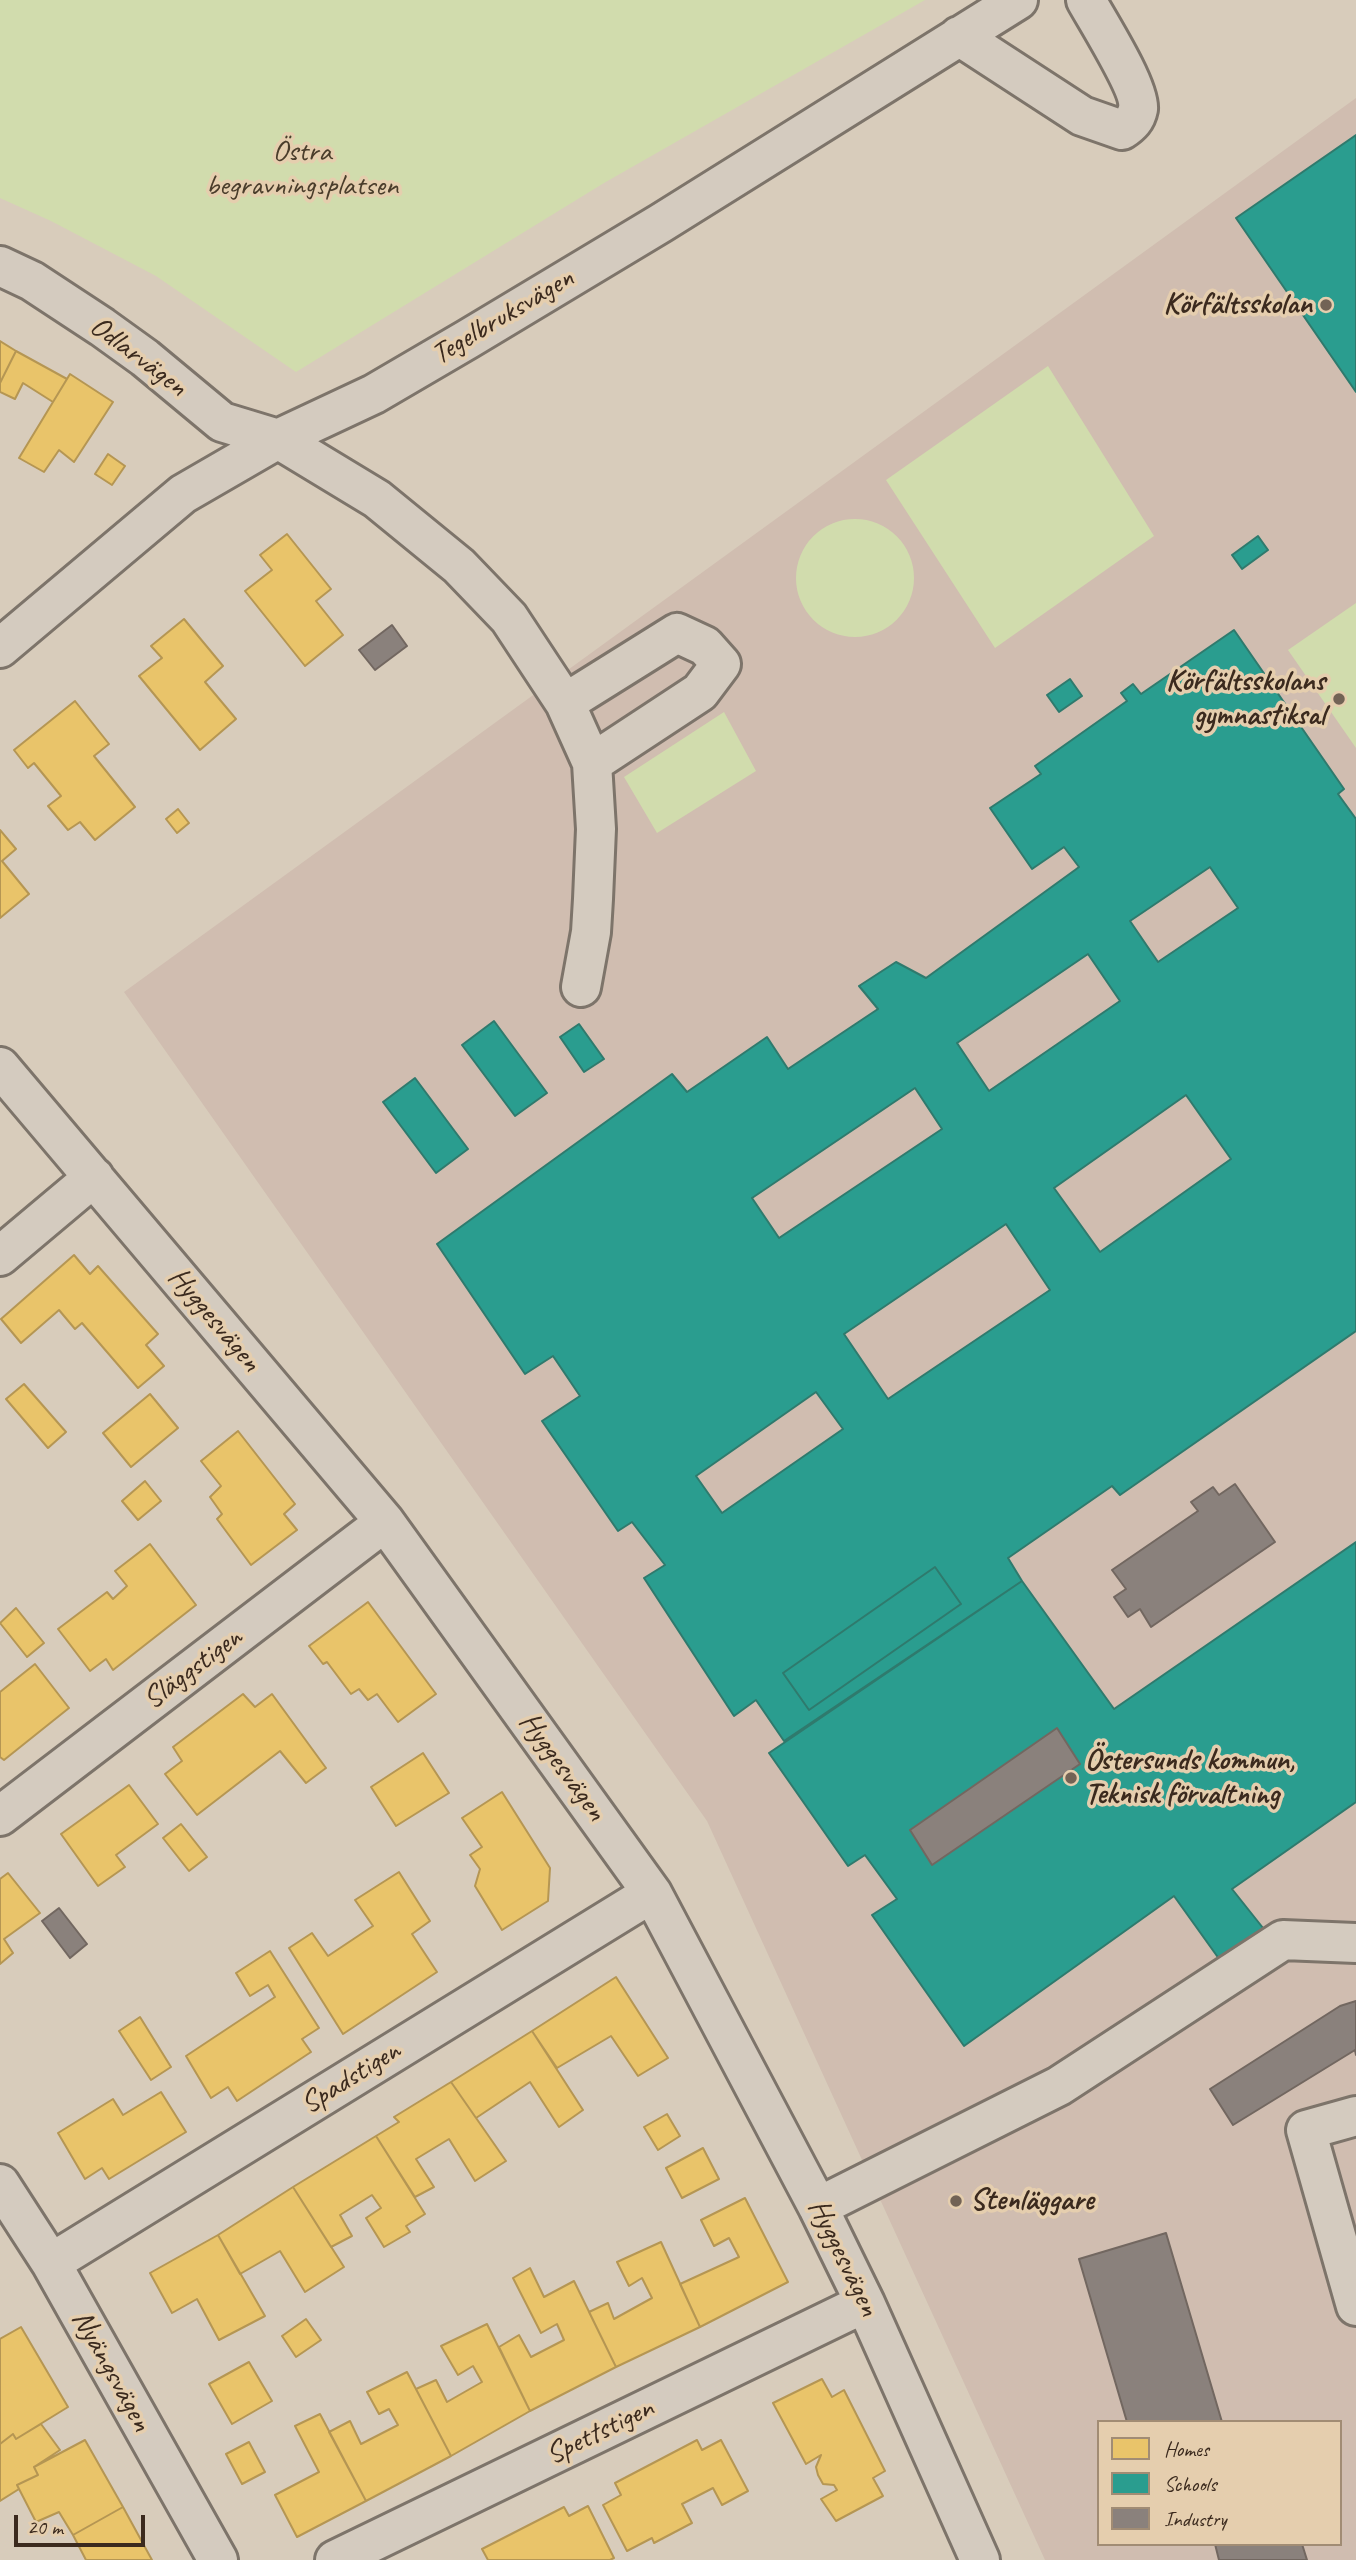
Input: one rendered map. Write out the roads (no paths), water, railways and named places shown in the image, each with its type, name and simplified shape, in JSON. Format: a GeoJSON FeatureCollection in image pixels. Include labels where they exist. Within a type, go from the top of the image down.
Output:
{"type":"FeatureCollection","features":[{"type":"Feature","properties":{"kind":"street","name":"Tegelbruksvägen"},"geometry":{"type":"LineString","coordinates":[[0,648],[183,494],[278,439],[374,394],[444,353],[661,223],[1018,0]]}},
{"type":"Feature","properties":{"kind":"street"},"geometry":{"type":"LineString","coordinates":[[959,36],[1082,116],[1122,130],[1139,132],[1138,107],[1133,87],[1086,0]]}},
{"type":"Feature","properties":{"kind":"street","name":"Odlarvägen"},"geometry":{"type":"LineString","coordinates":[[0,266],[32,281],[113,335],[222,422],[278,439],[377,499],[459,566],[509,618],[565,703],[592,763]]}},
{"type":"Feature","properties":{"kind":"street"},"geometry":{"type":"LineString","coordinates":[[565,703],[677,633],[705,646],[721,664],[701,692],[592,763],[596,829],[593,899],[591,932],[581,987]]}},
{"type":"Feature","properties":{"kind":"street","name":"Hyggesvägen"},"geometry":{"type":"LineString","coordinates":[[0,1067],[385,1522],[652,1894],[818,2207],[865,2303],[980,2560]]}},
{"type":"Feature","properties":{"kind":"street"},"geometry":{"type":"LineString","coordinates":[[0,1256],[94,1177]]}},
{"type":"Feature","properties":{"kind":"street","name":"Släggstigen"},"geometry":{"type":"LineString","coordinates":[[0,1816],[385,1522]]}},
{"type":"Feature","properties":{"kind":"street","name":"Spadstigen"},"geometry":{"type":"LineString","coordinates":[[51,2263],[652,1894]]}},
{"type":"Feature","properties":{"kind":"street"},"geometry":{"type":"LineString","coordinates":[[818,2207],[1059,2086],[1283,1940],[1356,1942]]}},
{"type":"Feature","properties":{"kind":"street"},"geometry":{"type":"LineString","coordinates":[[1356,2116],[1306,2130],[1356,2306]]}},
{"type":"Feature","properties":{"kind":"street","name":"Nyängsvägen"},"geometry":{"type":"LineString","coordinates":[[0,2184],[51,2263],[218,2560]]}},
{"type":"Feature","properties":{"kind":"street","name":"Spettstigen"},"geometry":{"type":"LineString","coordinates":[[335,2560],[865,2303]]}},
{"type":"Feature","properties":{"kind":"place","name":"Körfältsskolan"},"geometry":{"type":"Point","coordinates":[1326,305]}},
{"type":"Feature","properties":{"kind":"place","name":"Körfältsskolans gymnastiksal"},"geometry":{"type":"Point","coordinates":[1339,699]}},
{"type":"Feature","properties":{"kind":"place","name":"Östersunds kommun, Teknisk förvaltning"},"geometry":{"type":"Point","coordinates":[1071,1778]}},
{"type":"Feature","properties":{"kind":"place","name":"Stenläggare"},"geometry":{"type":"Point","coordinates":[956,2201]}},
{"type":"Feature","properties":{"kind":"park label","name":"Östra begravningsplatsen"},"geometry":{"type":"Point","coordinates":[302,169]}}]}
